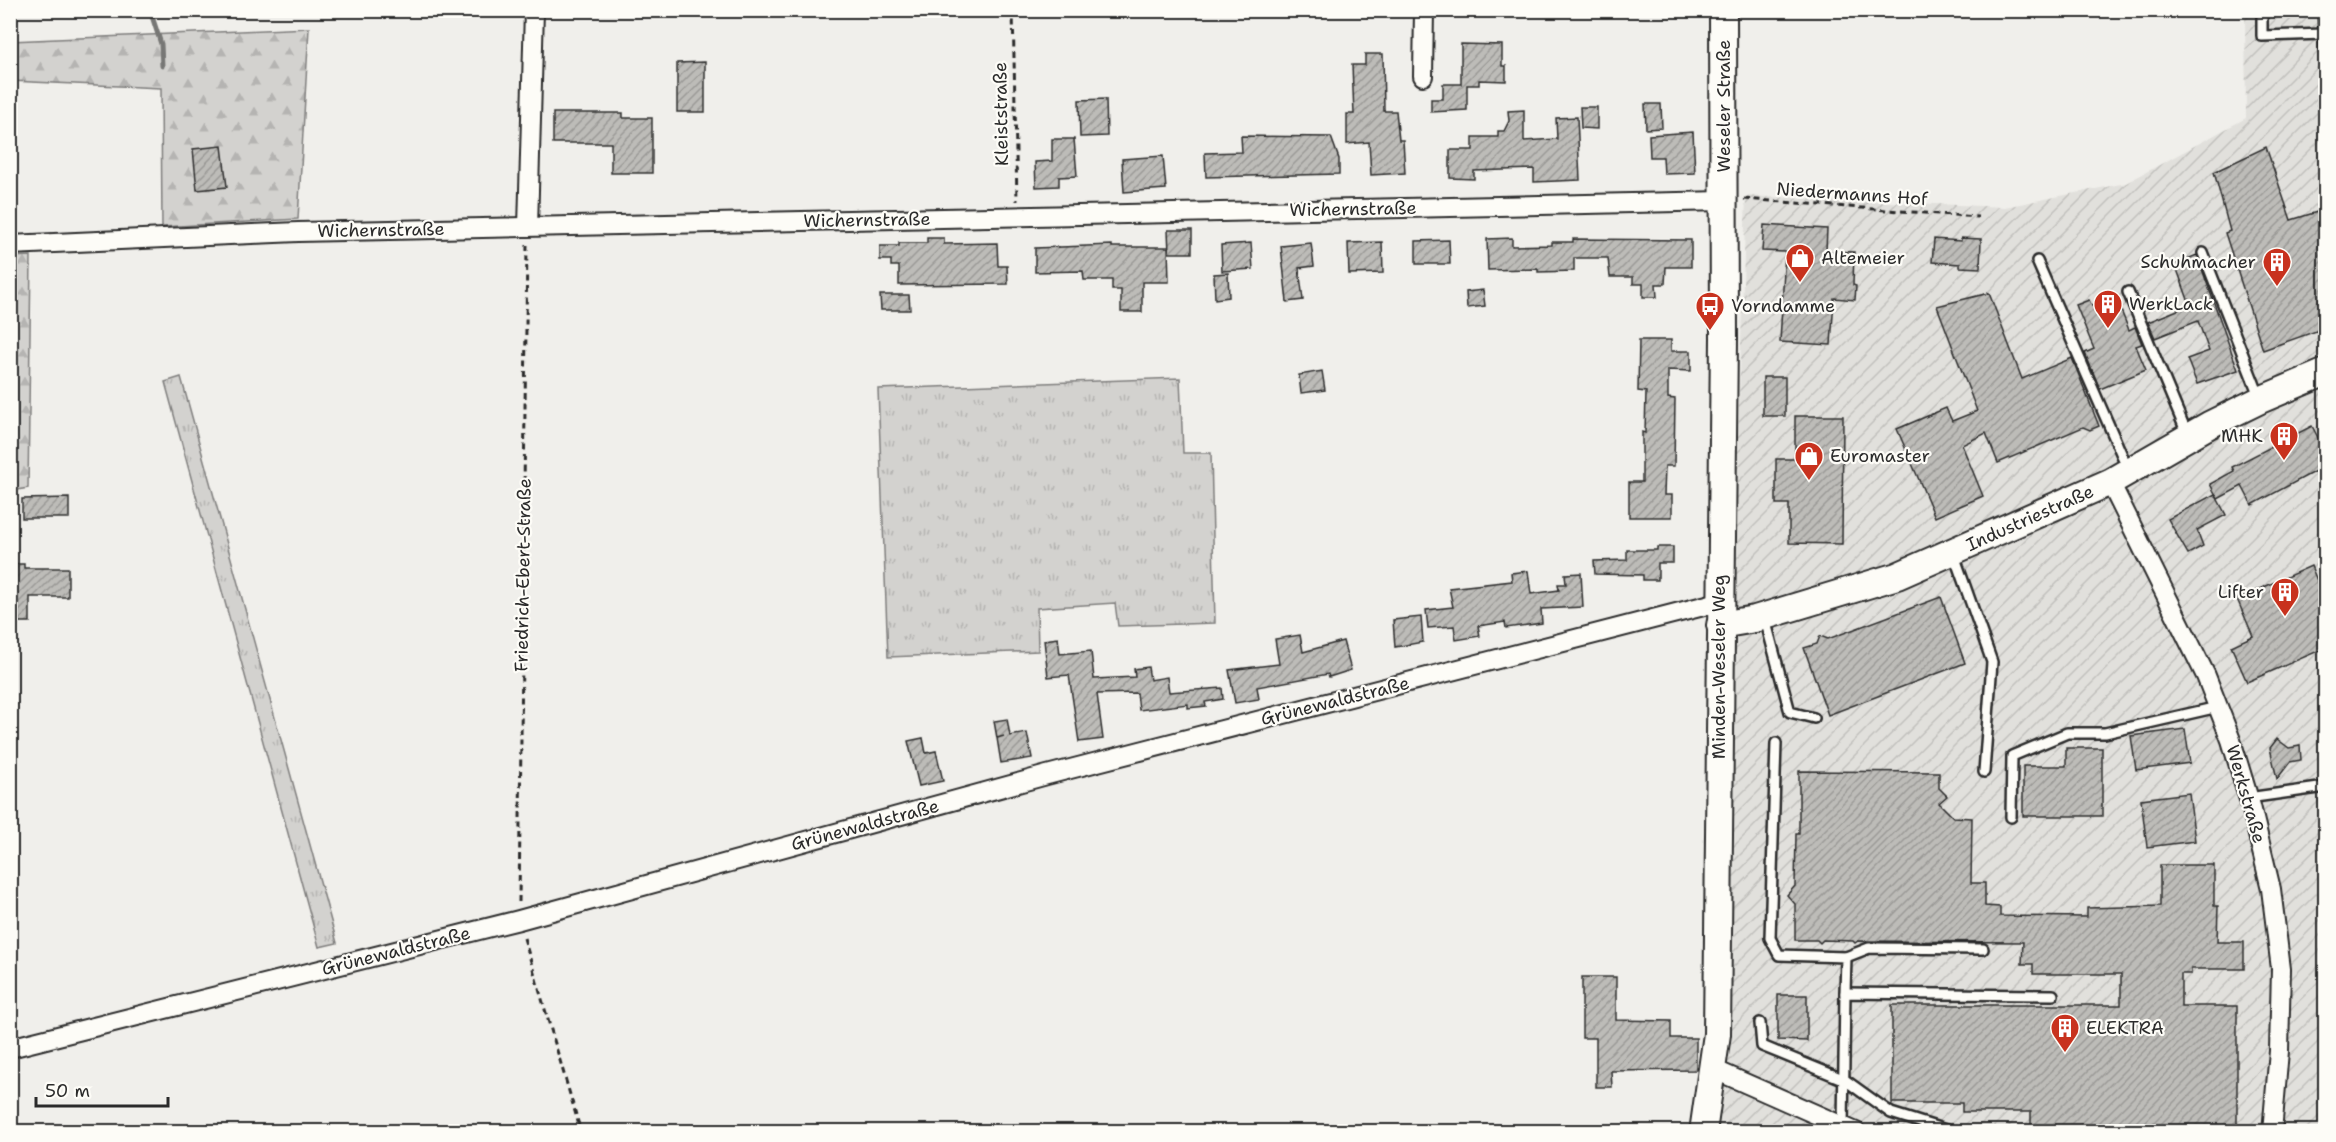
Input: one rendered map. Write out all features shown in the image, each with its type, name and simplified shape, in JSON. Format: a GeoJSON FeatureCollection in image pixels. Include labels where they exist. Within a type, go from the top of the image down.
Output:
{"type":"FeatureCollection","features":[{"type":"Feature","properties":{"kind":"street"},"geometry":{"type":"LineString","coordinates":[[528,227],[534,10]]}},
{"type":"Feature","properties":{"kind":"street"},"geometry":{"type":"LineString","coordinates":[[1423,76],[1424,10]]}},
{"type":"Feature","properties":{"kind":"street","name":"Weseler Straße"},"geometry":{"type":"LineString","coordinates":[[1723,10],[1724,199]]}},
{"type":"Feature","properties":{"kind":"street","name":"Wichernstraße"},"geometry":{"type":"LineString","coordinates":[[10,245],[298,232],[1724,199]]}},
{"type":"Feature","properties":{"kind":"street","name":"Minden-Weseler Weg"},"geometry":{"type":"LineString","coordinates":[[1703,1131],[1717,1034],[1724,199]]}},
{"type":"Feature","properties":{"kind":"street","name":"Industriestraße"},"geometry":{"type":"LineString","coordinates":[[1720,614],[1764,616],[1897,576],[2119,477],[2188,436],[2260,400],[2325,372]]}},
{"type":"Feature","properties":{"kind":"street","name":"Werkstraße"},"geometry":{"type":"LineString","coordinates":[[2119,477],[2218,707],[2248,798],[2271,889],[2281,969],[2279,1051],[2272,1131]]}},
{"type":"Feature","properties":{"kind":"street","name":"Grünewaldstraße"},"geometry":{"type":"LineString","coordinates":[[10,1048],[519,920],[1047,775],[1720,614]]}},
{"type":"Feature","properties":{"kind":"street"},"geometry":{"type":"LineString","coordinates":[[1713,1070],[1850,1129]]}},
{"type":"Feature","properties":{"kind":"lane"},"geometry":{"type":"LineString","coordinates":[[2262,10],[2262,36],[2324,31]]}},
{"type":"Feature","properties":{"kind":"lane"},"geometry":{"type":"LineString","coordinates":[[2323,10],[2325,59]]}},
{"type":"Feature","properties":{"kind":"lane"},"geometry":{"type":"LineString","coordinates":[[2203,253],[2260,400]]}},
{"type":"Feature","properties":{"kind":"lane"},"geometry":{"type":"LineString","coordinates":[[2037,261],[2119,477]]}},
{"type":"Feature","properties":{"kind":"lane"},"geometry":{"type":"LineString","coordinates":[[2128,292],[2188,436]]}},
{"type":"Feature","properties":{"kind":"lane"},"geometry":{"type":"LineString","coordinates":[[1953,552],[1992,662],[1984,772]]}},
{"type":"Feature","properties":{"kind":"lane"},"geometry":{"type":"LineString","coordinates":[[1764,616],[1790,712],[1814,718]]}},
{"type":"Feature","properties":{"kind":"lane"},"geometry":{"type":"LineString","coordinates":[[2011,817],[2012,756],[2067,733],[2105,733],[2218,707]]}},
{"type":"Feature","properties":{"kind":"lane"},"geometry":{"type":"LineString","coordinates":[[1776,743],[1770,938],[1779,955],[1846,957],[1869,948],[1983,949]]}},
{"type":"Feature","properties":{"kind":"lane"},"geometry":{"type":"LineString","coordinates":[[2248,798],[2325,787]]}},
{"type":"Feature","properties":{"kind":"lane"},"geometry":{"type":"LineString","coordinates":[[1846,957],[1845,1080],[1850,1129]]}},
{"type":"Feature","properties":{"kind":"lane"},"geometry":{"type":"LineString","coordinates":[[1845,993],[2053,995]]}},
{"type":"Feature","properties":{"kind":"lane"},"geometry":{"type":"LineString","coordinates":[[1760,1023],[1762,1046],[1845,1080],[1891,1113],[1952,1131]]}},
{"type":"Feature","properties":{"kind":"path","name":"Kleiststraße"},"geometry":{"type":"LineString","coordinates":[[1013,10],[1017,217]]}},
{"type":"Feature","properties":{"kind":"path"},"geometry":{"type":"LineString","coordinates":[[2317,106],[2325,102]]}},
{"type":"Feature","properties":{"kind":"path","name":"Niedermanns Hof"},"geometry":{"type":"LineString","coordinates":[[1724,199],[1978,217]]}},
{"type":"Feature","properties":{"kind":"path","name":"Friedrich-Ebert-Straße"},"geometry":{"type":"LineString","coordinates":[[528,227],[519,920],[581,1131]]}},
{"type":"Feature","properties":{"kind":"shaded area"},"geometry":{"type":"Polygon","coordinates":[[[2245,11],[2325,11],[2325,1131],[1714,1132],[1746,196],[2005,207],[2126,183],[2246,118],[2245,11]]]}},
{"type":"Feature","properties":{"kind":"green space"},"geometry":{"type":"Polygon","coordinates":[[[309,28],[298,219],[162,227],[161,88],[11,81],[11,41],[309,28]]]}},
{"type":"Feature","properties":{"kind":"green space"},"geometry":{"type":"Polygon","coordinates":[[[31,256],[28,488],[11,491],[11,257],[31,256]]]}},
{"type":"Feature","properties":{"kind":"green space"},"geometry":{"type":"Polygon","coordinates":[[[181,377],[337,943],[319,947],[165,382],[181,377]]]}},
{"type":"Feature","properties":{"kind":"green space"},"geometry":{"type":"Polygon","coordinates":[[[1180,378],[1183,453],[1211,453],[1215,623],[1118,626],[1115,603],[1037,608],[1038,651],[888,657],[878,389],[1180,378]]]}},
{"type":"Feature","properties":{"kind":"building"},"geometry":{"type":"Polygon","coordinates":[[[1461,44],[1502,45],[1502,66],[1506,66],[1506,81],[1479,80],[1479,85],[1467,85],[1467,110],[1431,112],[1431,99],[1443,99],[1443,84],[1461,84],[1461,44]]]}},
{"type":"Feature","properties":{"kind":"building"},"geometry":{"type":"Polygon","coordinates":[[[1365,54],[1383,54],[1384,111],[1396,111],[1399,140],[1403,140],[1405,173],[1371,175],[1369,142],[1347,144],[1347,114],[1354,114],[1352,65],[1365,65],[1365,54]]]}},
{"type":"Feature","properties":{"kind":"building"},"geometry":{"type":"Polygon","coordinates":[[[705,62],[705,112],[677,112],[677,63],[705,62]]]}},
{"type":"Feature","properties":{"kind":"building"},"geometry":{"type":"Polygon","coordinates":[[[1106,99],[1107,136],[1080,137],[1079,100],[1106,99]]]}},
{"type":"Feature","properties":{"kind":"building"},"geometry":{"type":"Polygon","coordinates":[[[1645,104],[1661,104],[1662,128],[1646,129],[1645,104]]]}},
{"type":"Feature","properties":{"kind":"building"},"geometry":{"type":"Polygon","coordinates":[[[1580,107],[1597,107],[1597,129],[1581,128],[1580,107]]]}},
{"type":"Feature","properties":{"kind":"building"},"geometry":{"type":"Polygon","coordinates":[[[1524,110],[1524,141],[1557,139],[1556,118],[1577,117],[1580,180],[1534,182],[1534,169],[1474,171],[1474,179],[1450,178],[1450,150],[1473,150],[1473,137],[1498,137],[1498,131],[1504,131],[1509,121],[1508,111],[1524,110]]]}},
{"type":"Feature","properties":{"kind":"building"},"geometry":{"type":"Polygon","coordinates":[[[553,113],[623,113],[623,118],[652,118],[652,173],[611,173],[611,143],[553,143],[553,113]]]}},
{"type":"Feature","properties":{"kind":"building"},"geometry":{"type":"Polygon","coordinates":[[[1693,132],[1695,173],[1664,174],[1663,157],[1650,157],[1649,135],[1693,132]]]}},
{"type":"Feature","properties":{"kind":"building"},"geometry":{"type":"Polygon","coordinates":[[[1241,136],[1331,137],[1339,159],[1339,174],[1206,177],[1205,153],[1242,152],[1241,136]]]}},
{"type":"Feature","properties":{"kind":"building"},"geometry":{"type":"Polygon","coordinates":[[[1052,139],[1074,139],[1077,176],[1059,177],[1059,186],[1036,187],[1035,162],[1052,161],[1052,139]]]}},
{"type":"Feature","properties":{"kind":"building"},"geometry":{"type":"Polygon","coordinates":[[[222,146],[227,187],[197,190],[193,149],[222,146]]]}},
{"type":"Feature","properties":{"kind":"building","name":"Schuhmacher"},"geometry":{"type":"Polygon","coordinates":[[[2266,147],[2291,220],[2317,212],[2322,228],[2325,227],[2325,328],[2263,350],[2225,233],[2230,231],[2214,172],[2266,147]]]}},
{"type":"Feature","properties":{"kind":"building"},"geometry":{"type":"Polygon","coordinates":[[[1163,156],[1166,189],[1124,192],[1122,159],[1163,156]]]}},
{"type":"Feature","properties":{"kind":"building"},"geometry":{"type":"Polygon","coordinates":[[[1764,225],[1827,229],[1826,251],[1854,252],[1855,300],[1834,298],[1831,345],[1780,342],[1785,252],[1762,251],[1764,225]]]}},
{"type":"Feature","properties":{"kind":"building"},"geometry":{"type":"Polygon","coordinates":[[[1168,230],[1192,230],[1192,253],[1169,253],[1168,230]]]}},
{"type":"Feature","properties":{"kind":"building"},"geometry":{"type":"Polygon","coordinates":[[[927,238],[944,238],[944,244],[997,243],[998,266],[1007,266],[1008,284],[899,285],[899,266],[891,266],[891,260],[880,260],[880,246],[927,243],[927,238]]]}},
{"type":"Feature","properties":{"kind":"building"},"geometry":{"type":"Polygon","coordinates":[[[1512,238],[1512,246],[1552,245],[1552,242],[1573,242],[1573,239],[1691,240],[1691,267],[1666,267],[1665,284],[1656,284],[1657,297],[1643,297],[1643,284],[1633,284],[1633,277],[1610,277],[1608,258],[1574,258],[1574,271],[1488,270],[1487,239],[1512,238]]]}},
{"type":"Feature","properties":{"kind":"building"},"geometry":{"type":"Polygon","coordinates":[[[1961,238],[1981,239],[1980,268],[1932,262],[1934,239],[1961,241],[1961,238]]]}},
{"type":"Feature","properties":{"kind":"building"},"geometry":{"type":"Polygon","coordinates":[[[1449,240],[1450,264],[1416,264],[1416,241],[1449,240]]]}},
{"type":"Feature","properties":{"kind":"building"},"geometry":{"type":"Polygon","coordinates":[[[1382,242],[1383,273],[1349,274],[1348,243],[1382,242]]]}},
{"type":"Feature","properties":{"kind":"building"},"geometry":{"type":"Polygon","coordinates":[[[1251,243],[1253,269],[1222,271],[1221,245],[1251,243]]]}},
{"type":"Feature","properties":{"kind":"building"},"geometry":{"type":"Polygon","coordinates":[[[1311,243],[1314,266],[1299,268],[1303,300],[1287,302],[1281,246],[1311,243]]]}},
{"type":"Feature","properties":{"kind":"building"},"geometry":{"type":"Polygon","coordinates":[[[1112,245],[1112,247],[1168,247],[1169,282],[1142,282],[1142,312],[1121,312],[1121,290],[1112,290],[1112,280],[1084,280],[1083,271],[1035,272],[1035,248],[1112,245]]]}},
{"type":"Feature","properties":{"kind":"building"},"geometry":{"type":"Polygon","coordinates":[[[2197,255],[2238,370],[2197,384],[2187,359],[2209,351],[2198,321],[2155,338],[2148,322],[2190,305],[2175,264],[2197,255]]]}},
{"type":"Feature","properties":{"kind":"building"},"geometry":{"type":"Polygon","coordinates":[[[1228,273],[1229,297],[1215,299],[1214,274],[1228,273]]]}},
{"type":"Feature","properties":{"kind":"building"},"geometry":{"type":"Polygon","coordinates":[[[1483,290],[1485,306],[1467,308],[1466,292],[1483,290]]]}},
{"type":"Feature","properties":{"kind":"building"},"geometry":{"type":"Polygon","coordinates":[[[1989,293],[2022,379],[2072,358],[2099,426],[2090,430],[2083,427],[1998,463],[1986,433],[1962,445],[1983,496],[1935,517],[1897,429],[1946,408],[1952,421],[1977,411],[1937,306],[1989,293]]]}},
{"type":"Feature","properties":{"kind":"building"},"geometry":{"type":"Polygon","coordinates":[[[880,295],[909,295],[910,310],[881,310],[880,295]]]}},
{"type":"Feature","properties":{"kind":"building","name":"WerkLack"},"geometry":{"type":"Polygon","coordinates":[[[2115,296],[2129,330],[2135,327],[2142,344],[2136,346],[2146,370],[2100,389],[2085,353],[2094,349],[2076,305],[2089,300],[2092,306],[2115,296]]]}},
{"type":"Feature","properties":{"kind":"building"},"geometry":{"type":"Polygon","coordinates":[[[1639,340],[1671,340],[1671,351],[1691,351],[1691,371],[1668,370],[1668,398],[1675,399],[1674,466],[1665,466],[1664,495],[1672,495],[1672,517],[1629,517],[1629,482],[1642,482],[1642,432],[1645,433],[1646,392],[1638,391],[1639,340]]]}},
{"type":"Feature","properties":{"kind":"building"},"geometry":{"type":"Polygon","coordinates":[[[1322,371],[1325,390],[1301,393],[1299,375],[1322,371]]]}},
{"type":"Feature","properties":{"kind":"building"},"geometry":{"type":"Polygon","coordinates":[[[1763,377],[1785,377],[1785,416],[1763,416],[1763,377]]]}},
{"type":"Feature","properties":{"kind":"building","name":"Euromaster"},"geometry":{"type":"Polygon","coordinates":[[[1795,416],[1843,416],[1842,544],[1789,543],[1789,504],[1776,504],[1776,459],[1795,459],[1795,416]]]}},
{"type":"Feature","properties":{"kind":"building","name":"MHK"},"geometry":{"type":"Polygon","coordinates":[[[2312,426],[2325,451],[2325,466],[2252,505],[2242,486],[2218,499],[2210,484],[2234,471],[2232,467],[2312,426]]]}},
{"type":"Feature","properties":{"kind":"building"},"geometry":{"type":"Polygon","coordinates":[[[2215,494],[2226,515],[2197,530],[2203,546],[2188,554],[2168,519],[2215,494]]]}},
{"type":"Feature","properties":{"kind":"building"},"geometry":{"type":"Polygon","coordinates":[[[69,498],[69,518],[22,518],[22,499],[69,498]]]}},
{"type":"Feature","properties":{"kind":"building"},"geometry":{"type":"Polygon","coordinates":[[[1657,547],[1673,547],[1673,563],[1658,563],[1658,580],[1643,580],[1643,575],[1595,574],[1594,561],[1627,560],[1627,550],[1657,550],[1657,547]]]}},
{"type":"Feature","properties":{"kind":"building"},"geometry":{"type":"Polygon","coordinates":[[[10,564],[24,564],[24,568],[68,568],[68,597],[30,597],[30,622],[10,622],[10,564]]]}},
{"type":"Feature","properties":{"kind":"building","name":"Lifter"},"geometry":{"type":"Polygon","coordinates":[[[2311,566],[2325,600],[2325,648],[2247,682],[2231,646],[2253,636],[2237,599],[2311,566]]]}},
{"type":"Feature","properties":{"kind":"building"},"geometry":{"type":"Polygon","coordinates":[[[1528,571],[1531,594],[1559,590],[1558,584],[1566,584],[1565,574],[1581,573],[1583,607],[1541,609],[1542,623],[1506,628],[1505,622],[1478,626],[1480,636],[1456,640],[1454,626],[1428,628],[1426,610],[1453,607],[1449,588],[1512,581],[1511,573],[1528,571]]]}},
{"type":"Feature","properties":{"kind":"building"},"geometry":{"type":"Polygon","coordinates":[[[1941,597],[1965,663],[1828,715],[1804,648],[1817,644],[1820,636],[1828,639],[1941,597]]]}},
{"type":"Feature","properties":{"kind":"building"},"geometry":{"type":"Polygon","coordinates":[[[1421,617],[1423,642],[1395,647],[1393,620],[1421,617]]]}},
{"type":"Feature","properties":{"kind":"building"},"geometry":{"type":"Polygon","coordinates":[[[1300,635],[1303,652],[1343,641],[1351,670],[1329,677],[1328,674],[1257,687],[1259,699],[1235,703],[1229,670],[1279,664],[1275,639],[1300,635]]]}},
{"type":"Feature","properties":{"kind":"building"},"geometry":{"type":"Polygon","coordinates":[[[1058,638],[1060,654],[1091,651],[1094,679],[1135,677],[1134,669],[1148,667],[1150,680],[1167,677],[1169,692],[1222,688],[1223,699],[1205,702],[1206,706],[1188,708],[1188,704],[1139,710],[1137,693],[1097,694],[1103,739],[1079,742],[1069,675],[1048,677],[1044,640],[1058,638]]]}},
{"type":"Feature","properties":{"kind":"building"},"geometry":{"type":"Polygon","coordinates":[[[1007,719],[1010,736],[1027,733],[1032,758],[1001,763],[994,721],[1007,719]]]}},
{"type":"Feature","properties":{"kind":"building"},"geometry":{"type":"Polygon","coordinates":[[[2185,729],[2190,763],[2136,770],[2131,736],[2185,729]]]}},
{"type":"Feature","properties":{"kind":"building"},"geometry":{"type":"Polygon","coordinates":[[[923,738],[926,753],[936,751],[943,781],[919,786],[908,741],[923,738]]]}},
{"type":"Feature","properties":{"kind":"building"},"geometry":{"type":"Polygon","coordinates":[[[2277,739],[2289,748],[2300,746],[2301,760],[2290,762],[2277,779],[2270,748],[2277,739]]]}},
{"type":"Feature","properties":{"kind":"building"},"geometry":{"type":"Polygon","coordinates":[[[2066,748],[2102,748],[2102,816],[2023,816],[2023,766],[2066,766],[2066,748]]]}},
{"type":"Feature","properties":{"kind":"building"},"geometry":{"type":"Polygon","coordinates":[[[1799,771],[1939,772],[1939,788],[1947,796],[1939,803],[1953,817],[1972,818],[1971,883],[1985,883],[1985,906],[2000,907],[2000,916],[2087,917],[2087,908],[2160,906],[2160,865],[2214,865],[2214,906],[2218,906],[2217,942],[2244,942],[2244,969],[2191,969],[2191,974],[2181,974],[2181,1006],[2237,1006],[2237,1131],[2031,1131],[2031,1112],[1962,1112],[1962,1103],[1892,1103],[1892,1005],[2121,1005],[2121,974],[2033,974],[2033,964],[2022,964],[2023,942],[1858,941],[1855,943],[1853,941],[1823,940],[1820,943],[1817,940],[1795,940],[1795,904],[1787,895],[1795,886],[1796,834],[1799,834],[1799,771]]]}},
{"type":"Feature","properties":{"kind":"building"},"geometry":{"type":"Polygon","coordinates":[[[2189,793],[2195,841],[2147,847],[2141,799],[2189,793]]]}},
{"type":"Feature","properties":{"kind":"building"},"geometry":{"type":"Polygon","coordinates":[[[1582,977],[1616,977],[1616,1020],[1671,1021],[1671,1038],[1696,1038],[1696,1070],[1611,1071],[1612,1087],[1596,1087],[1596,1038],[1582,1038],[1582,977]]]}},
{"type":"Feature","properties":{"kind":"building"},"geometry":{"type":"Polygon","coordinates":[[[1778,995],[1807,995],[1807,1041],[1778,1040],[1778,995]]]}},
{"type":"Feature","properties":{"kind":"waterway"},"geometry":{"type":"LineString","coordinates":[[150,10],[161,44],[162,66]]}},
{"type":"Feature","properties":{"kind":"place","name":"Altemeier"},"geometry":{"type":"Point","coordinates":[1800,284]}},
{"type":"Feature","properties":{"kind":"place","name":"Schuhmacher"},"geometry":{"type":"Point","coordinates":[2277,288]}},
{"type":"Feature","properties":{"kind":"place","name":"WerkLack"},"geometry":{"type":"Point","coordinates":[2108,330]}},
{"type":"Feature","properties":{"kind":"place","name":"Vorndamme"},"geometry":{"type":"Point","coordinates":[1710,332]}},
{"type":"Feature","properties":{"kind":"place","name":"MHK"},"geometry":{"type":"Point","coordinates":[2284,462]}},
{"type":"Feature","properties":{"kind":"place","name":"Euromaster"},"geometry":{"type":"Point","coordinates":[1809,482]}},
{"type":"Feature","properties":{"kind":"place","name":"Lifter"},"geometry":{"type":"Point","coordinates":[2285,618]}},
{"type":"Feature","properties":{"kind":"place","name":"ELEKTRA"},"geometry":{"type":"Point","coordinates":[2065,1054]}}]}
